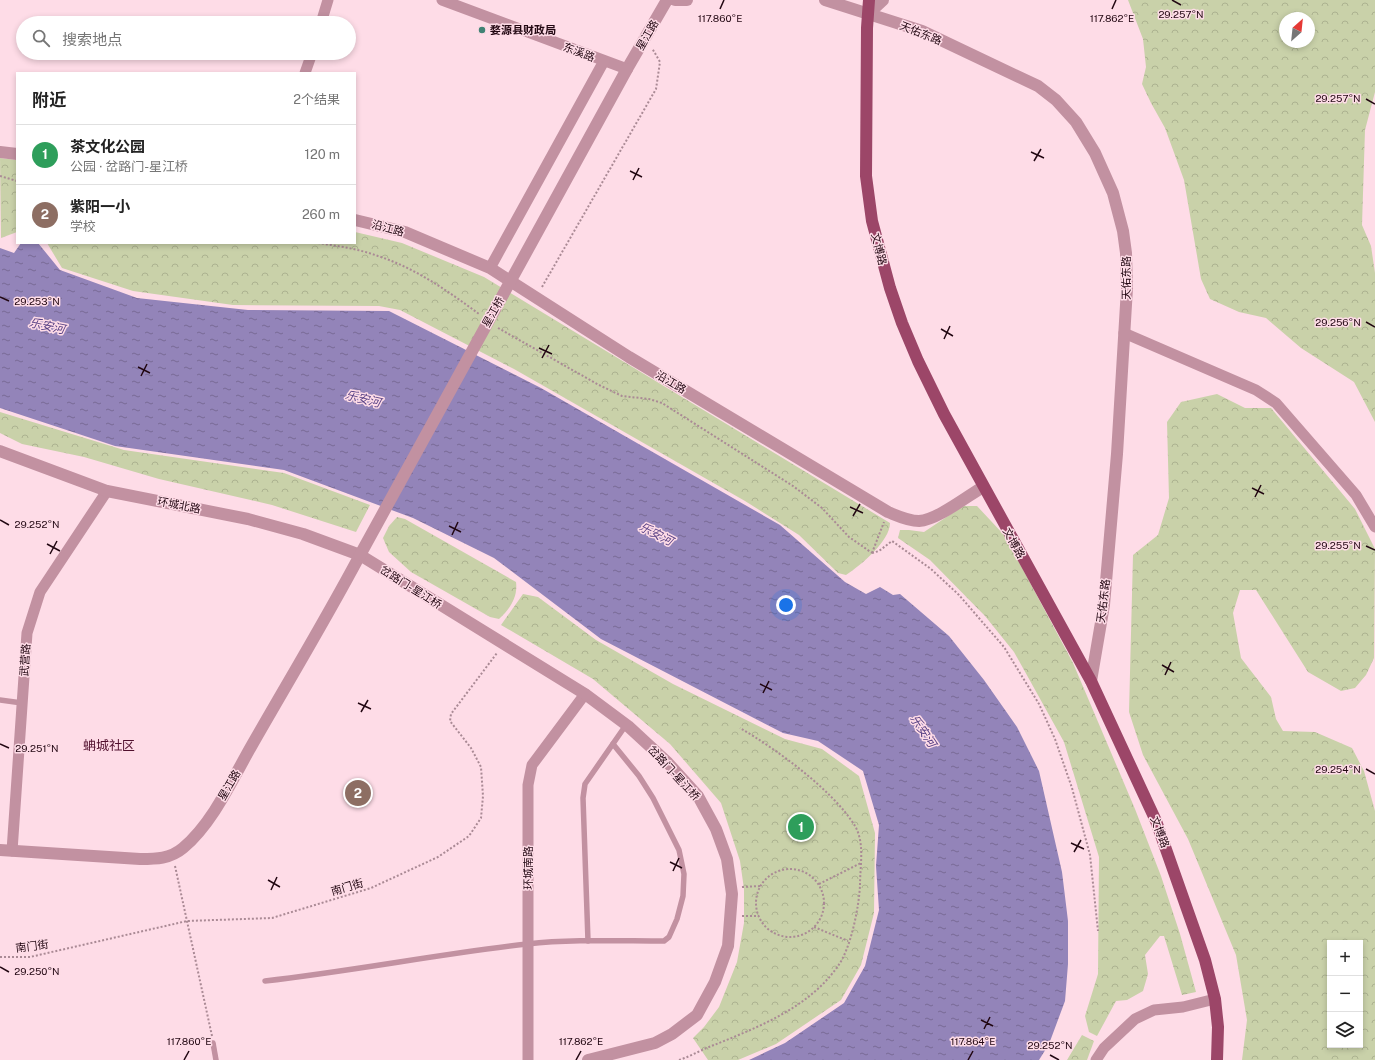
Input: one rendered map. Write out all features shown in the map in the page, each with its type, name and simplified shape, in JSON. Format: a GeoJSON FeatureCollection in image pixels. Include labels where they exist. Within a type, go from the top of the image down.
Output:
{"type":"FeatureCollection","features":[{"type":"Feature","properties":{"kind":"main road","name":"文博路"},"geometry":{"type":"LineString","coordinates":[[869,0],[867,28],[866,176],[872,220],[880,254],[902,323],[918,361],[983,487],[1091,681],[1156,821],[1193,922],[1215,999],[1218,1027],[1217,1060]]}},
{"type":"Feature","properties":{"kind":"street"},"geometry":{"type":"LineString","coordinates":[[323,16],[328,0]]}},
{"type":"Feature","properties":{"kind":"street","name":"东溪路"},"geometry":{"type":"LineString","coordinates":[[442,0],[626,70]]}},
{"type":"Feature","properties":{"kind":"street","name":"星江路"},"geometry":{"type":"LineString","coordinates":[[626,70],[667,0]]}},
{"type":"Feature","properties":{"kind":"street"},"geometry":{"type":"LineString","coordinates":[[675,0],[687,0]]}},
{"type":"Feature","properties":{"kind":"street","name":"天佑东路"},"geometry":{"type":"LineString","coordinates":[[825,0],[922,31],[1028,80],[1048,94],[1071,115],[1089,144],[1101,166],[1119,212],[1126,253],[1124,333],[1117,454],[1104,605],[1091,681]]}},
{"type":"Feature","properties":{"kind":"street"},"geometry":{"type":"LineString","coordinates":[[869,13],[883,0]]}},
{"type":"Feature","properties":{"kind":"street"},"geometry":{"type":"LineString","coordinates":[[306,72],[310,60]]}},
{"type":"Feature","properties":{"kind":"street"},"geometry":{"type":"LineString","coordinates":[[490,268],[604,61]]}},
{"type":"Feature","properties":{"kind":"street","name":"星江桥"},"geometry":{"type":"LineString","coordinates":[[360,555],[626,70]]}},
{"type":"Feature","properties":{"kind":"street"},"geometry":{"type":"LineString","coordinates":[[0,152],[16,154]]}},
{"type":"Feature","properties":{"kind":"street","name":"沿江路"},"geometry":{"type":"LineString","coordinates":[[356,220],[404,232],[490,268],[629,358],[888,512],[905,519],[918,521],[932,518],[983,487]]}},
{"type":"Feature","properties":{"kind":"street"},"geometry":{"type":"LineString","coordinates":[[1124,333],[1256,390],[1276,403],[1356,495],[1375,527]]}},
{"type":"Feature","properties":{"kind":"street","name":"环城北路"},"geometry":{"type":"LineString","coordinates":[[0,451],[107,491],[248,519],[303,534],[360,555]]}},
{"type":"Feature","properties":{"kind":"street","name":"武营路"},"geometry":{"type":"LineString","coordinates":[[6,851],[22,703],[27,633],[40,592],[107,491]]}},
{"type":"Feature","properties":{"kind":"street","name":"星江路"},"geometry":{"type":"LineString","coordinates":[[6,851],[140,860],[173,855],[192,839],[213,812],[337,598],[360,555]]}},
{"type":"Feature","properties":{"kind":"street","name":"岔路门-星江桥"},"geometry":{"type":"LineString","coordinates":[[360,555],[585,694],[626,725],[668,763],[698,796],[716,829],[727,859],[731,888],[728,946],[715,982],[697,1015],[672,1034],[655,1043],[588,1060]]}},
{"type":"Feature","properties":{"kind":"street","name":"环城南路"},"geometry":{"type":"LineString","coordinates":[[528,1060],[528,785],[532,765],[585,694]]}},
{"type":"Feature","properties":{"kind":"street"},"geometry":{"type":"LineString","coordinates":[[1096,1060],[1104,1048],[1135,1019],[1154,1010],[1183,1007],[1215,999]]}},
{"type":"Feature","properties":{"kind":"lane"},"geometry":{"type":"LineString","coordinates":[[0,700],[22,703]]}},
{"type":"Feature","properties":{"kind":"lane"},"geometry":{"type":"LineString","coordinates":[[588,941],[583,798],[586,784],[626,725]]}},
{"type":"Feature","properties":{"kind":"lane"},"geometry":{"type":"LineString","coordinates":[[265,982],[323,975],[528,944],[588,941],[664,941],[669,937],[678,919],[683,896],[684,874],[680,850],[653,798],[639,776],[613,744]]}},
{"type":"Feature","properties":{"kind":"lane"},"geometry":{"type":"LineString","coordinates":[[214,1043],[216,1060]]}},
{"type":"Feature","properties":{"kind":"path"},"geometry":{"type":"LineString","coordinates":[[536,298],[656,89],[660,62],[645,37]]}},
{"type":"Feature","properties":{"kind":"path"},"geometry":{"type":"LineString","coordinates":[[0,176],[16,181]]}},
{"type":"Feature","properties":{"kind":"path"},"geometry":{"type":"LineString","coordinates":[[324,244],[354,249],[379,256],[410,269],[485,318]]}},
{"type":"Feature","properties":{"kind":"path"},"geometry":{"type":"LineString","coordinates":[[496,327],[592,381],[622,396],[649,399],[662,403],[793,486],[822,508],[849,537],[872,553]]}},
{"type":"Feature","properties":{"kind":"path"},"geometry":{"type":"LineString","coordinates":[[872,553],[888,512]]}},
{"type":"Feature","properties":{"kind":"path"},"geometry":{"type":"LineString","coordinates":[[872,553],[878,551],[892,541],[931,569],[959,595],[1004,647],[1039,704],[1055,739],[1072,788],[1090,855],[1098,932]]}},
{"type":"Feature","properties":{"kind":"path","name":"南门街"},"geometry":{"type":"LineString","coordinates":[[0,957],[30,957],[186,921],[272,918],[364,891],[438,857],[469,836],[481,818],[483,796],[481,767],[471,748],[450,721],[451,714],[503,644]]}},
{"type":"Feature","properties":{"kind":"path"},"geometry":{"type":"LineString","coordinates":[[679,1060],[746,1033],[798,1005],[815,992],[839,966],[849,941],[859,906],[861,863],[860,837],[855,826],[839,803],[780,754],[740,728]]}},
{"type":"Feature","properties":{"kind":"path"},"geometry":{"type":"LineString","coordinates":[[173,855],[186,921],[214,1043]]}},
{"type":"Feature","properties":{"kind":"path"},"geometry":{"type":"LineString","coordinates":[[819,884],[861,863]]}},
{"type":"Feature","properties":{"kind":"path"},"geometry":{"type":"LineString","coordinates":[[784,869],[796,869],[807,872],[819,884],[822,890],[824,907],[818,923],[800,936],[789,937],[778,935],[768,929],[759,916],[756,900],[761,886],[764,880],[773,873],[784,869]]}},
{"type":"Feature","properties":{"kind":"path"},"geometry":{"type":"LineString","coordinates":[[731,888],[761,886]]}},
{"type":"Feature","properties":{"kind":"path"},"geometry":{"type":"LineString","coordinates":[[730,917],[759,916]]}},
{"type":"Feature","properties":{"kind":"path"},"geometry":{"type":"LineString","coordinates":[[814,927],[849,941]]}},
{"type":"Feature","properties":{"kind":"green space"},"geometry":{"type":"Polygon","coordinates":[[[1128,0],[1375,0],[1375,92],[1365,130],[1362,225],[1371,246],[1375,273],[1375,422],[1354,382],[1301,348],[1266,318],[1239,312],[1210,299],[1201,279],[1184,180],[1165,128],[1142,84],[1146,67],[1143,39],[1128,0]]]}},
{"type":"Feature","properties":{"kind":"green space"},"geometry":{"type":"Polygon","coordinates":[[[0,158],[16,160],[16,232],[1,238],[0,158]]]}},
{"type":"Feature","properties":{"kind":"green space"},"geometry":{"type":"Polygon","coordinates":[[[356,232],[402,243],[484,277],[890,523],[889,530],[880,545],[867,559],[846,575],[838,573],[799,535],[745,501],[514,369],[400,310],[379,306],[233,305],[133,291],[62,268],[48,244],[356,244],[356,232]]]}},
{"type":"Feature","properties":{"kind":"green space"},"geometry":{"type":"Polygon","coordinates":[[[1217,394],[1245,408],[1271,408],[1355,509],[1375,549],[1374,658],[1366,675],[1355,688],[1341,691],[1308,672],[1256,590],[1240,590],[1233,613],[1241,658],[1271,697],[1276,719],[1283,731],[1315,732],[1352,748],[1364,771],[1375,811],[1375,1060],[1242,1060],[1247,1020],[1236,955],[1188,839],[1143,755],[1129,712],[1133,555],[1158,535],[1169,498],[1167,422],[1181,402],[1217,394]]]}},
{"type":"Feature","properties":{"kind":"green space"},"geometry":{"type":"Polygon","coordinates":[[[0,412],[124,450],[284,473],[370,505],[356,532],[272,505],[159,479],[84,457],[22,444],[0,433],[0,412]]]}},
{"type":"Feature","properties":{"kind":"green space"},"geometry":{"type":"Polygon","coordinates":[[[963,506],[977,506],[1005,536],[1073,663],[1135,809],[1161,876],[1180,934],[1196,992],[1182,995],[1164,936],[1160,936],[1145,955],[1148,974],[1143,991],[1127,1000],[1116,1001],[1097,1036],[1089,1032],[1085,1016],[1098,974],[1099,857],[1064,742],[1014,652],[985,616],[930,560],[898,538],[900,530],[924,532],[963,506]]]}},
{"type":"Feature","properties":{"kind":"green space"},"geometry":{"type":"Polygon","coordinates":[[[397,517],[405,519],[516,582],[516,593],[510,607],[499,619],[490,617],[411,572],[389,552],[383,538],[389,526],[397,517]]]}},
{"type":"Feature","properties":{"kind":"green space"},"geometry":{"type":"Polygon","coordinates":[[[523,594],[538,597],[596,640],[673,684],[785,739],[822,749],[859,776],[875,833],[874,913],[861,965],[841,1000],[776,1044],[738,1060],[708,1060],[693,1038],[704,1027],[719,1007],[737,962],[744,923],[744,889],[740,861],[721,803],[670,744],[593,679],[501,625],[523,594]]]}},
{"type":"Feature","properties":{"kind":"green space"},"geometry":{"type":"Polygon","coordinates":[[[1082,1035],[1094,1041],[1087,1060],[1067,1060],[1082,1035]]]}},
{"type":"Feature","properties":{"kind":"water","name":"乐安河"},"geometry":{"type":"Polygon","coordinates":[[[20,244],[39,244],[60,270],[137,298],[248,310],[389,311],[541,388],[780,525],[845,582],[866,594],[880,587],[893,595],[900,594],[949,636],[984,680],[1017,727],[1039,771],[1062,872],[1068,921],[1068,964],[1065,1001],[1049,1044],[1039,1060],[749,1060],[785,1043],[844,1003],[865,966],[879,910],[876,866],[879,825],[863,771],[818,741],[783,733],[601,639],[494,558],[413,518],[284,470],[115,446],[0,408],[0,248],[14,253],[20,244]]]}},
{"type":"Feature","properties":{"kind":"place","name":"婺源县财政局"},"geometry":{"type":"Point","coordinates":[482,30]}},
{"type":"Feature","properties":{"kind":"place","name":"紫阳一小"},"geometry":{"type":"Point","coordinates":[358,793]}},
{"type":"Feature","properties":{"kind":"place","name":"茶文化公园"},"geometry":{"type":"Point","coordinates":[801,827]}},
{"type":"Feature","properties":{"kind":"district","name":"蚺城社区"},"geometry":{"type":"Point","coordinates":[109,745]}}]}
